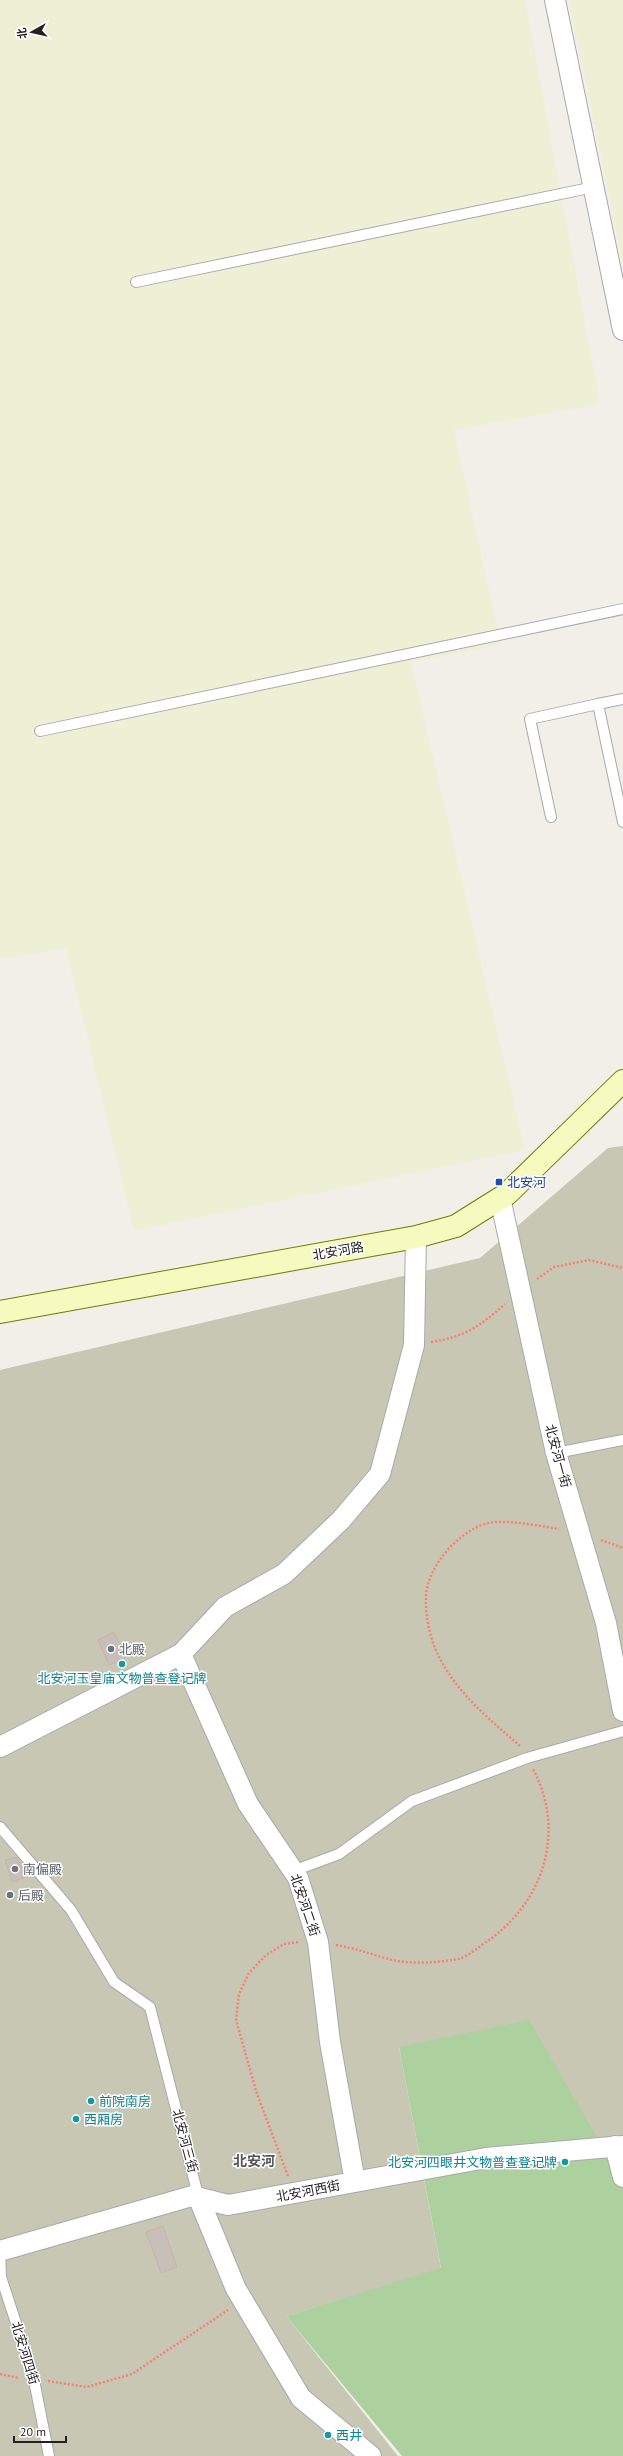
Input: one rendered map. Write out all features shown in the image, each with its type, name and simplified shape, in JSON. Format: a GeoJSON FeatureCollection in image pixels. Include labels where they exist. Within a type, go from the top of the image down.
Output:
{"type":"FeatureCollection","features":[{"type":"Feature","properties":{"kind":"main road","name":"北安河路"},"geometry":{"type":"LineString","coordinates":[[0,1312],[416,1237],[456,1226],[500,1198],[623,1081]]}},
{"type":"Feature","properties":{"kind":"street"},"geometry":{"type":"LineString","coordinates":[[555,0],[623,330]]}},
{"type":"Feature","properties":{"kind":"street","name":"北安河一街"},"geometry":{"type":"LineString","coordinates":[[500,1198],[556,1453],[606,1623],[623,1711]]}},
{"type":"Feature","properties":{"kind":"street"},"geometry":{"type":"LineString","coordinates":[[0,1747],[181,1654],[225,1607],[284,1574],[341,1520],[380,1474],[414,1345],[416,1237]]}},
{"type":"Feature","properties":{"kind":"street","name":"北安河二街"},"geometry":{"type":"LineString","coordinates":[[181,1654],[248,1804],[298,1878],[318,1942],[330,2042],[355,2182]]}},
{"type":"Feature","properties":{"kind":"street"},"geometry":{"type":"LineString","coordinates":[[619,2146],[623,2177]]}},
{"type":"Feature","properties":{"kind":"street","name":"北安河西街"},"geometry":{"type":"LineString","coordinates":[[0,2251],[192,2196],[228,2205],[486,2158],[619,2146]]}},
{"type":"Feature","properties":{"kind":"street","name":"北安河三街"},"geometry":{"type":"LineString","coordinates":[[200,2199],[236,2289],[301,2398],[371,2456]]}},
{"type":"Feature","properties":{"kind":"lane"},"geometry":{"type":"LineString","coordinates":[[136,282],[594,187]]}},
{"type":"Feature","properties":{"kind":"lane"},"geometry":{"type":"LineString","coordinates":[[40,731],[623,609]]}},
{"type":"Feature","properties":{"kind":"lane"},"geometry":{"type":"LineString","coordinates":[[551,817],[530,719],[623,698]]}},
{"type":"Feature","properties":{"kind":"lane"},"geometry":{"type":"LineString","coordinates":[[598,704],[623,822]]}},
{"type":"Feature","properties":{"kind":"lane"},"geometry":{"type":"LineString","coordinates":[[556,1453],[623,1440]]}},
{"type":"Feature","properties":{"kind":"lane"},"geometry":{"type":"LineString","coordinates":[[294,1871],[339,1854],[412,1801],[527,1758],[623,1731]]}},
{"type":"Feature","properties":{"kind":"lane","name":"北安河三街"},"geometry":{"type":"LineString","coordinates":[[0,1827],[71,1910],[114,1982],[150,2007],[200,2199]]}},
{"type":"Feature","properties":{"kind":"lane","name":"北安河四街"},"geometry":{"type":"LineString","coordinates":[[0,2251],[1,2277],[34,2380],[49,2456]]}},
{"type":"Feature","properties":{"kind":"path"},"geometry":{"type":"LineString","coordinates":[[294,2193],[255,2087],[236,2020],[239,1994],[249,1973],[266,1955],[284,1944],[318,1942],[357,1948],[387,1959],[433,1962],[460,1958],[508,1926],[528,1900],[546,1863],[549,1826],[544,1794],[527,1758],[521,1747],[469,1702],[439,1658],[429,1629],[426,1595],[440,1561],[451,1546],[473,1528],[495,1522],[579,1532],[623,1548]]}},
{"type":"Feature","properties":{"kind":"path"},"geometry":{"type":"LineString","coordinates":[[0,2374],[87,2387],[132,2374],[194,2331],[243,2301]]}},
{"type":"Feature","properties":{"kind":"shaded area"},"geometry":{"type":"Polygon","coordinates":[[[0,0],[525,0],[600,404],[454,430],[501,645],[411,662],[525,1150],[134,1231],[66,949],[0,959],[0,0]]]}},
{"type":"Feature","properties":{"kind":"shaded area"},"geometry":{"type":"Polygon","coordinates":[[[569,0],[623,0],[623,264],[569,0]]]}},
{"type":"Feature","properties":{"kind":"shaded area"},"geometry":{"type":"Polygon","coordinates":[[[623,1146],[623,2182],[399,2047],[441,2269],[286,2316],[398,2456],[0,2456],[0,1370],[480,1258],[608,1148],[623,1146]]]}},
{"type":"Feature","properties":{"kind":"green space"},"geometry":{"type":"Polygon","coordinates":[[[529,2020],[623,2182],[623,2456],[402,2456],[286,2316],[441,2268],[399,2047],[529,2020]]]}},
{"type":"Feature","properties":{"kind":"building","name":"北殿"},"geometry":{"type":"Polygon","coordinates":[[[114,1632],[125,1658],[109,1665],[98,1640],[114,1632]]]}},
{"type":"Feature","properties":{"kind":"building","name":"南偏殿"},"geometry":{"type":"Polygon","coordinates":[[[17,1857],[25,1877],[12,1882],[5,1860],[17,1857]]]}},
{"type":"Feature","properties":{"kind":"building"},"geometry":{"type":"Polygon","coordinates":[[[163,2226],[177,2267],[161,2273],[146,2232],[163,2226]]]}},
{"type":"Feature","properties":{"kind":"place","name":"北安河"},"geometry":{"type":"Point","coordinates":[499,1182]}},
{"type":"Feature","properties":{"kind":"place","name":"北殿"},"geometry":{"type":"Point","coordinates":[111,1649]}},
{"type":"Feature","properties":{"kind":"place","name":"北安河玉皇庙文物普查登记牌"},"geometry":{"type":"Point","coordinates":[122,1664]}},
{"type":"Feature","properties":{"kind":"place","name":"南偏殿"},"geometry":{"type":"Point","coordinates":[15,1869]}},
{"type":"Feature","properties":{"kind":"place","name":"后殿"},"geometry":{"type":"Point","coordinates":[10,1895]}},
{"type":"Feature","properties":{"kind":"place","name":"前院南房"},"geometry":{"type":"Point","coordinates":[91,2101]}},
{"type":"Feature","properties":{"kind":"place","name":"西厢房"},"geometry":{"type":"Point","coordinates":[76,2119]}},
{"type":"Feature","properties":{"kind":"place","name":"北安河四眼井文物普查登记牌"},"geometry":{"type":"Point","coordinates":[565,2162]}},
{"type":"Feature","properties":{"kind":"place","name":"西井"},"geometry":{"type":"Point","coordinates":[328,2435]}},
{"type":"Feature","properties":{"kind":"district","name":"北安河"},"geometry":{"type":"Point","coordinates":[254,2161]}}]}
